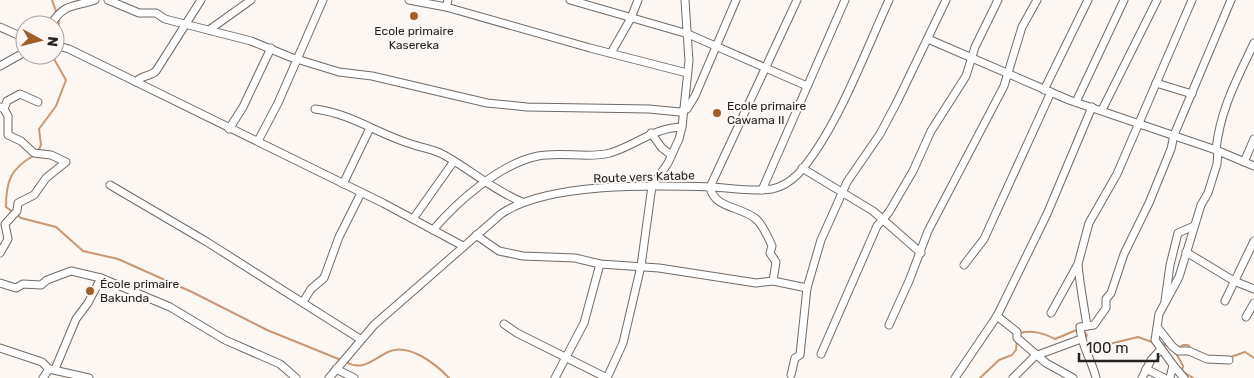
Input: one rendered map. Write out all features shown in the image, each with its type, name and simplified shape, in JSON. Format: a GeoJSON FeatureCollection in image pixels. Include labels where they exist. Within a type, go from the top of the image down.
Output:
{"type":"FeatureCollection","features":[{"type":"Feature","properties":{"kind":"street"},"geometry":{"type":"LineString","coordinates":[[58,15],[72,4],[95,0]]}},
{"type":"Feature","properties":{"kind":"street"},"geometry":{"type":"LineString","coordinates":[[108,0],[139,12],[156,13],[164,19],[271,48],[296,59],[339,72],[372,76],[487,103],[527,107],[684,112]]}},
{"type":"Feature","properties":{"kind":"street"},"geometry":{"type":"LineString","coordinates":[[136,82],[140,78],[152,75],[156,71],[201,0]]}},
{"type":"Feature","properties":{"kind":"street"},"geometry":{"type":"LineString","coordinates":[[209,30],[251,0]]}},
{"type":"Feature","properties":{"kind":"street"},"geometry":{"type":"LineString","coordinates":[[258,141],[278,103],[323,0]]}},
{"type":"Feature","properties":{"kind":"street"},"geometry":{"type":"LineString","coordinates":[[410,0],[447,4],[611,53],[687,73]]}},
{"type":"Feature","properties":{"kind":"street"},"geometry":{"type":"LineString","coordinates":[[570,0],[688,34],[807,86]]}},
{"type":"Feature","properties":{"kind":"street"},"geometry":{"type":"LineString","coordinates":[[611,53],[631,18],[638,0]]}},
{"type":"Feature","properties":{"kind":"street"},"geometry":{"type":"LineString","coordinates":[[504,324],[511,330],[564,358],[607,378],[622,342],[641,266],[652,186],[671,155],[682,127],[687,73],[688,34],[686,0]]}},
{"type":"Feature","properties":{"kind":"street"},"geometry":{"type":"LineString","coordinates":[[684,112],[695,96],[736,0]]}},
{"type":"Feature","properties":{"kind":"street"},"geometry":{"type":"LineString","coordinates":[[773,281],[776,262],[770,253],[772,246],[759,222],[750,214],[716,200],[711,194],[710,187],[797,0]]}},
{"type":"Feature","properties":{"kind":"street"},"geometry":{"type":"LineString","coordinates":[[762,190],[846,0]]}},
{"type":"Feature","properties":{"kind":"street","name":"Route vers Katabe"},"geometry":{"type":"LineString","coordinates":[[329,378],[360,339],[476,235],[501,214],[522,202],[590,190],[652,186],[762,190],[780,187],[794,177],[802,168],[836,113],[889,0]]}},
{"type":"Feature","properties":{"kind":"street"},"geometry":{"type":"LineString","coordinates":[[790,376],[795,358],[800,355],[807,288],[817,249],[852,174],[871,147],[897,102],[946,0]]}},
{"type":"Feature","properties":{"kind":"street"},"geometry":{"type":"LineString","coordinates":[[821,354],[861,261],[882,219],[889,212],[916,165],[926,141],[966,76],[970,59],[998,0]]}},
{"type":"Feature","properties":{"kind":"street"},"geometry":{"type":"LineString","coordinates":[[889,325],[928,231],[990,117],[1008,75],[1022,27],[1037,0]]}},
{"type":"Feature","properties":{"kind":"street"},"geometry":{"type":"LineString","coordinates":[[964,265],[984,239],[1088,0]]}},
{"type":"Feature","properties":{"kind":"street"},"geometry":{"type":"LineString","coordinates":[[1076,102],[1124,0]]}},
{"type":"Feature","properties":{"kind":"street"},"geometry":{"type":"LineString","coordinates":[[1102,110],[1157,0]]}},
{"type":"Feature","properties":{"kind":"street"},"geometry":{"type":"LineString","coordinates":[[1051,313],[1078,264],[1089,223],[1117,174],[1192,0]]}},
{"type":"Feature","properties":{"kind":"street"},"geometry":{"type":"LineString","coordinates":[[1096,378],[1089,355],[1081,339],[1080,327],[1095,325],[1104,313],[1106,299],[1111,293],[1124,254],[1150,202],[1174,135],[1231,0]]}},
{"type":"Feature","properties":{"kind":"street"},"geometry":{"type":"LineString","coordinates":[[0,27],[15,34]]}},
{"type":"Feature","properties":{"kind":"street"},"geometry":{"type":"LineString","coordinates":[[928,39],[970,59],[1076,102],[1217,150],[1254,166]]}},
{"type":"Feature","properties":{"kind":"street"},"geometry":{"type":"LineString","coordinates":[[1184,378],[1172,365],[1155,338],[1159,316],[1179,278],[1201,205],[1208,193],[1217,164],[1219,124],[1228,96],[1254,43]]}},
{"type":"Feature","properties":{"kind":"street"},"geometry":{"type":"LineString","coordinates":[[65,48],[361,192],[463,246]]}},
{"type":"Feature","properties":{"kind":"street"},"geometry":{"type":"LineString","coordinates":[[229,129],[243,108],[271,48]]}},
{"type":"Feature","properties":{"kind":"street"},"geometry":{"type":"LineString","coordinates":[[0,66],[15,58]]}},
{"type":"Feature","properties":{"kind":"street"},"geometry":{"type":"LineString","coordinates":[[1156,83],[1192,94]]}},
{"type":"Feature","properties":{"kind":"street"},"geometry":{"type":"LineString","coordinates":[[0,254],[8,239],[2,223],[16,211],[18,203],[35,194],[46,178],[66,162],[51,155],[34,152],[21,141],[8,135],[8,116],[2,108],[7,101],[21,94],[38,102]]}},
{"type":"Feature","properties":{"kind":"street"},"geometry":{"type":"LineString","coordinates":[[955,378],[996,316],[1047,214],[1092,107]]}},
{"type":"Feature","properties":{"kind":"street"},"geometry":{"type":"LineString","coordinates":[[315,109],[337,112],[370,128],[411,144],[439,152],[504,195],[522,202]]}},
{"type":"Feature","properties":{"kind":"street"},"geometry":{"type":"LineString","coordinates":[[432,230],[450,210],[485,182],[537,156],[604,154],[666,127],[682,127]]}},
{"type":"Feature","properties":{"kind":"street"},"geometry":{"type":"LineString","coordinates":[[343,184],[370,128]]}},
{"type":"Feature","properties":{"kind":"street"},"geometry":{"type":"LineString","coordinates":[[651,133],[662,148],[671,155]]}},
{"type":"Feature","properties":{"kind":"street"},"geometry":{"type":"LineString","coordinates":[[1244,162],[1254,139]]}},
{"type":"Feature","properties":{"kind":"street"},"geometry":{"type":"LineString","coordinates":[[413,219],[454,161]]}},
{"type":"Feature","properties":{"kind":"street"},"geometry":{"type":"LineString","coordinates":[[802,168],[873,211],[920,253]]}},
{"type":"Feature","properties":{"kind":"street"},"geometry":{"type":"LineString","coordinates":[[110,185],[303,302],[360,339]]}},
{"type":"Feature","properties":{"kind":"street"},"geometry":{"type":"LineString","coordinates":[[303,302],[311,289],[324,278],[339,237],[361,192]]}},
{"type":"Feature","properties":{"kind":"street"},"geometry":{"type":"LineString","coordinates":[[1166,301],[1170,268],[1178,233],[1194,226]]}},
{"type":"Feature","properties":{"kind":"street"},"geometry":{"type":"LineString","coordinates":[[476,235],[499,251],[523,256],[575,258],[600,264],[641,266],[711,275],[740,282],[773,281],[807,288]]}},
{"type":"Feature","properties":{"kind":"street"},"geometry":{"type":"LineString","coordinates":[[1225,301],[1254,241]]}},
{"type":"Feature","properties":{"kind":"street"},"geometry":{"type":"LineString","coordinates":[[1186,252],[1234,281],[1254,290]]}},
{"type":"Feature","properties":{"kind":"street"},"geometry":{"type":"LineString","coordinates":[[555,378],[584,323],[600,264]]}},
{"type":"Feature","properties":{"kind":"street"},"geometry":{"type":"LineString","coordinates":[[1078,264],[1081,295],[1086,308],[1088,326]]}},
{"type":"Feature","properties":{"kind":"street"},"geometry":{"type":"LineString","coordinates":[[0,283],[16,288],[23,284],[40,285],[47,280],[75,271],[101,278],[170,307],[225,340],[280,364],[296,378]]}},
{"type":"Feature","properties":{"kind":"street"},"geometry":{"type":"LineString","coordinates":[[43,378],[52,369],[81,309],[86,305],[101,278]]}},
{"type":"Feature","properties":{"kind":"street"},"geometry":{"type":"LineString","coordinates":[[1246,317],[1254,303]]}},
{"type":"Feature","properties":{"kind":"street"},"geometry":{"type":"LineString","coordinates":[[996,316],[1017,331],[1017,338],[1037,355],[1073,378]]}},
{"type":"Feature","properties":{"kind":"street"},"geometry":{"type":"LineString","coordinates":[[1158,328],[1172,346],[1178,350],[1189,351],[1208,359],[1229,360]]}},
{"type":"Feature","properties":{"kind":"street"},"geometry":{"type":"LineString","coordinates":[[1013,378],[1037,355],[1081,339]]}},
{"type":"Feature","properties":{"kind":"street"},"geometry":{"type":"LineString","coordinates":[[0,348],[42,362],[52,369],[89,378]]}},
{"type":"Feature","properties":{"kind":"street"},"geometry":{"type":"LineString","coordinates":[[1142,378],[1146,369],[1161,349]]}},
{"type":"Feature","properties":{"kind":"street"},"geometry":{"type":"LineString","coordinates":[[1170,378],[1172,365]]}},
{"type":"Feature","properties":{"kind":"street"},"geometry":{"type":"LineString","coordinates":[[338,367],[354,378]]}},
{"type":"Feature","properties":{"kind":"street"},"geometry":{"type":"LineString","coordinates":[[1146,369],[1164,378]]}},
{"type":"Feature","properties":{"kind":"waterway"},"geometry":{"type":"LineString","coordinates":[[52,0],[57,14]]}},
{"type":"Feature","properties":{"kind":"waterway"},"geometry":{"type":"LineString","coordinates":[[38,151],[41,145],[39,129],[56,106],[66,80],[57,65]]}},
{"type":"Feature","properties":{"kind":"waterway"},"geometry":{"type":"LineString","coordinates":[[33,156],[14,171],[8,183],[6,207],[21,218],[56,227],[83,251],[118,259],[192,292],[267,330],[341,360]]}},
{"type":"Feature","properties":{"kind":"waterway"},"geometry":{"type":"LineString","coordinates":[[1020,333],[1038,333],[1055,339],[1079,329]]}},
{"type":"Feature","properties":{"kind":"waterway"},"geometry":{"type":"LineString","coordinates":[[1083,330],[1087,335],[1085,341],[1093,348],[1138,337],[1155,343]]}},
{"type":"Feature","properties":{"kind":"waterway"},"geometry":{"type":"LineString","coordinates":[[980,378],[999,360],[1012,355],[1016,350],[1017,340]]}},
{"type":"Feature","properties":{"kind":"waterway"},"geometry":{"type":"LineString","coordinates":[[1160,342],[1169,347]]}},
{"type":"Feature","properties":{"kind":"waterway"},"geometry":{"type":"LineString","coordinates":[[1178,348],[1188,345],[1191,349],[1206,355]]}},
{"type":"Feature","properties":{"kind":"waterway"},"geometry":{"type":"LineString","coordinates":[[346,362],[352,365],[363,365],[388,352],[404,350],[421,356],[449,378]]}},
{"type":"Feature","properties":{"kind":"waterway"},"geometry":{"type":"LineString","coordinates":[[1228,358],[1245,352],[1254,358]]}},
{"type":"Feature","properties":{"kind":"waterway"},"geometry":{"type":"LineString","coordinates":[[1176,353],[1183,366],[1182,371],[1193,378]]}},
{"type":"Feature","properties":{"kind":"place","name":"Ecole primaire Kasereka"},"geometry":{"type":"Point","coordinates":[414,16]}},
{"type":"Feature","properties":{"kind":"place","name":"Ecole primaire Cawama II"},"geometry":{"type":"Point","coordinates":[717,113]}},
{"type":"Feature","properties":{"kind":"place","name":"École primaire Bakunda"},"geometry":{"type":"Point","coordinates":[90,291]}}]}
